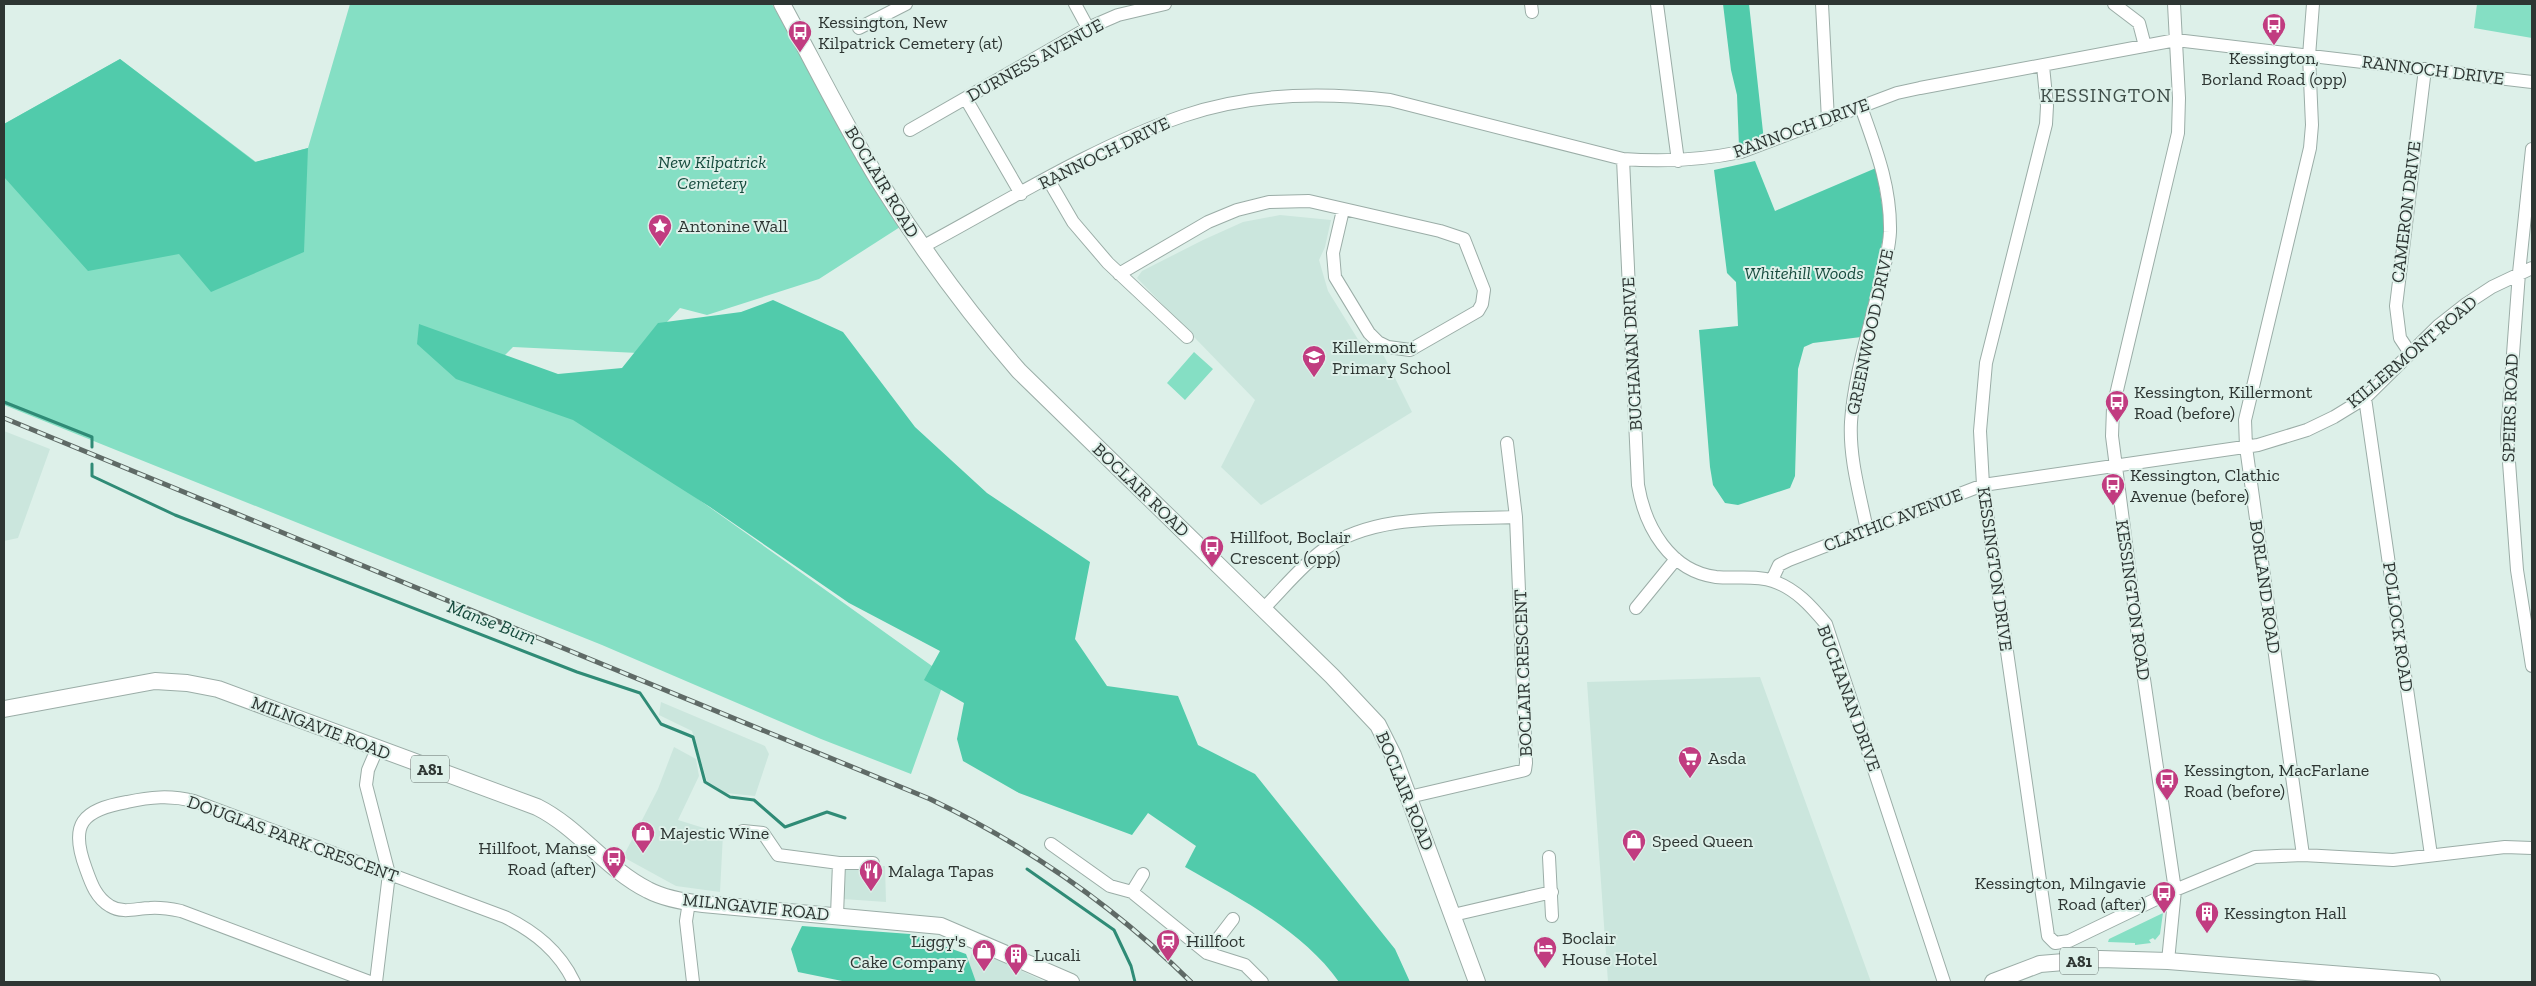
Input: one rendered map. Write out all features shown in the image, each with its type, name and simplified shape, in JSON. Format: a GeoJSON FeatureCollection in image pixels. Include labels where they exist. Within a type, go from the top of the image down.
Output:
{"type":"FeatureCollection","features":[{"type":"Feature","properties":{"kind":"main road","name":"BOCLAIR ROAD"},"geometry":{"type":"LineString","coordinates":[[782,4],[878,179],[922,247],[972,316],[1019,371],[1332,676],[1378,725],[1391,750],[1477,982]]}},
{"type":"Feature","properties":{"kind":"main road","name":"MILNGAVIE ROAD"},"geometry":{"type":"LineString","coordinates":[[4,709],[129,685],[171,681],[218,689],[537,807],[570,827],[629,879],[649,891],[689,902],[941,926],[1071,982]]}},
{"type":"Feature","properties":{"kind":"main road","name":"A81"},"geometry":{"type":"LineString","coordinates":[[1993,982],[2040,964],[2100,959],[2168,961],[2304,977],[2432,982]]}},
{"type":"Feature","properties":{"kind":"street"},"geometry":{"type":"LineString","coordinates":[[859,28],[906,4]]}},
{"type":"Feature","properties":{"kind":"street"},"geometry":{"type":"LineString","coordinates":[[1075,4],[1088,28]]}},
{"type":"Feature","properties":{"kind":"street","name":"DURNESS AVENUE"},"geometry":{"type":"LineString","coordinates":[[910,130],[1088,28],[1118,14],[1165,4]]}},
{"type":"Feature","properties":{"kind":"street"},"geometry":{"type":"LineString","coordinates":[[1657,4],[1678,161]]}},
{"type":"Feature","properties":{"kind":"street"},"geometry":{"type":"LineString","coordinates":[[1822,4],[1828,120]]}},
{"type":"Feature","properties":{"kind":"street"},"geometry":{"type":"LineString","coordinates":[[2114,4],[2139,23],[2145,46]]}},
{"type":"Feature","properties":{"kind":"street","name":"KESSINGTON ROAD"},"geometry":{"type":"LineString","coordinates":[[2168,961],[2175,890],[2115,467],[2113,408],[2178,133],[2174,4]]}},
{"type":"Feature","properties":{"kind":"street","name":"BORLAND ROAD"},"geometry":{"type":"LineString","coordinates":[[2304,854],[2246,448],[2246,406],[2310,148],[2312,125],[2310,56],[2313,4]]}},
{"type":"Feature","properties":{"kind":"street","name":"RANNOCH DRIVE"},"geometry":{"type":"LineString","coordinates":[[922,247],[1132,136],[1185,116],[1234,103],[1297,95],[1354,96],[1390,100],[1623,159],[1678,161],[1741,152],[1897,93],[2176,40],[2532,82]]}},
{"type":"Feature","properties":{"kind":"street","name":"KESSINGTON DRIVE"},"geometry":{"type":"LineString","coordinates":[[2043,66],[2047,106],[2046,124],[1991,342],[1983,383],[1980,431],[1984,485],[2048,936],[2056,943],[2069,941],[2175,890],[2255,857],[2304,854],[2393,860],[2505,847],[2532,848]]}},
{"type":"Feature","properties":{"kind":"street","name":"CAMERON DRIVE"},"geometry":{"type":"LineString","coordinates":[[2410,353],[2400,338],[2396,306],[2425,69]]}},
{"type":"Feature","properties":{"kind":"street"},"geometry":{"type":"LineString","coordinates":[[966,99],[1021,194]]}},
{"type":"Feature","properties":{"kind":"street","name":"GREENWOOD DRIVE"},"geometry":{"type":"LineString","coordinates":[[1861,107],[1887,184],[1890,233],[1887,254],[1859,373],[1851,424],[1854,470],[1867,530]]}},
{"type":"Feature","properties":{"kind":"street","name":"SPEIRS ROAD"},"geometry":{"type":"LineString","coordinates":[[2532,148],[2519,273],[2507,435],[2517,570],[2532,666]]}},
{"type":"Feature","properties":{"kind":"street","name":"BUCHANAN DRIVE"},"geometry":{"type":"LineString","coordinates":[[1623,159],[1638,485],[1648,523],[1658,539],[1676,559],[1690,568],[1715,577],[1772,580],[1806,601],[1826,624],[1944,982]]}},
{"type":"Feature","properties":{"kind":"street"},"geometry":{"type":"LineString","coordinates":[[1048,179],[1073,222],[1119,274],[1187,337]]}},
{"type":"Feature","properties":{"kind":"street"},"geometry":{"type":"LineString","coordinates":[[1119,274],[1208,222],[1237,210],[1290,200],[1310,201],[1331,205],[1343,210],[1360,211],[1464,239],[1484,290],[1482,304],[1478,310],[1410,350],[1388,348],[1378,342],[1369,333],[1335,277],[1333,252],[1343,210]]}},
{"type":"Feature","properties":{"kind":"street","name":"KILLERMONT ROAD"},"geometry":{"type":"LineString","coordinates":[[2115,467],[2246,448],[2282,439],[2334,417],[2365,398],[2410,353],[2466,304],[2519,273],[2532,268]]}},
{"type":"Feature","properties":{"kind":"street","name":"POLLOCK ROAD"},"geometry":{"type":"LineString","coordinates":[[2365,398],[2431,856]]}},
{"type":"Feature","properties":{"kind":"street","name":"BOCLAIR CRESCENT"},"geometry":{"type":"LineString","coordinates":[[1409,797],[1525,770],[1516,517],[1507,443]]}},
{"type":"Feature","properties":{"kind":"street","name":"CLATHIC AVENUE"},"geometry":{"type":"LineString","coordinates":[[1772,580],[1779,565],[1984,485],[2115,467]]}},
{"type":"Feature","properties":{"kind":"street"},"geometry":{"type":"LineString","coordinates":[[1263,609],[1321,551],[1364,528],[1390,523],[1516,517]]}},
{"type":"Feature","properties":{"kind":"street"},"geometry":{"type":"LineString","coordinates":[[1636,608],[1676,559]]}},
{"type":"Feature","properties":{"kind":"street"},"geometry":{"type":"LineString","coordinates":[[376,982],[389,874],[366,785],[368,770],[377,749]]}},
{"type":"Feature","properties":{"kind":"street","name":"DOUGLAS PARK CRESCENT"},"geometry":{"type":"LineString","coordinates":[[370,982],[181,911],[149,908],[123,910],[110,907],[101,900],[94,889],[79,850],[78,840],[84,820],[97,809],[154,796],[171,796],[194,801],[505,917],[523,926],[549,946],[574,982]]}},
{"type":"Feature","properties":{"kind":"street"},"geometry":{"type":"LineString","coordinates":[[743,831],[763,833],[778,855],[839,863],[873,863]]}},
{"type":"Feature","properties":{"kind":"street"},"geometry":{"type":"LineString","coordinates":[[1051,844],[1110,886],[1132,892],[1208,953],[1244,965],[1262,982]]}},
{"type":"Feature","properties":{"kind":"street"},"geometry":{"type":"LineString","coordinates":[[1549,857],[1552,916]]}},
{"type":"Feature","properties":{"kind":"street"},"geometry":{"type":"LineString","coordinates":[[837,915],[839,863]]}},
{"type":"Feature","properties":{"kind":"street"},"geometry":{"type":"LineString","coordinates":[[1132,892],[1143,874]]}},
{"type":"Feature","properties":{"kind":"street"},"geometry":{"type":"LineString","coordinates":[[1453,915],[1552,892]]}},
{"type":"Feature","properties":{"kind":"street"},"geometry":{"type":"LineString","coordinates":[[689,902],[686,921],[692,982]]}},
{"type":"Feature","properties":{"kind":"street"},"geometry":{"type":"LineString","coordinates":[[1208,953],[1232,919]]}},
{"type":"Feature","properties":{"kind":"shaded area","name":"Killermont Primary School"},"geometry":{"type":"Polygon","coordinates":[[[1280,215],[1331,220],[1325,247],[1319,260],[1328,291],[1359,341],[1384,356],[1412,412],[1261,505],[1221,467],[1255,400],[1137,278],[1142,271],[1243,222],[1280,215]]]}},
{"type":"Feature","properties":{"kind":"shaded area"},"geometry":{"type":"Polygon","coordinates":[[[4,431],[50,449],[18,538],[4,541],[4,431]]]}},
{"type":"Feature","properties":{"kind":"shaded area"},"geometry":{"type":"Polygon","coordinates":[[[1760,677],[1871,982],[1608,982],[1587,682],[1760,677]]]}},
{"type":"Feature","properties":{"kind":"shaded area"},"geometry":{"type":"Polygon","coordinates":[[[661,702],[765,746],[769,754],[755,796],[726,793],[707,781],[692,731],[659,715],[661,702]]]}},
{"type":"Feature","properties":{"kind":"shaded area"},"geometry":{"type":"Polygon","coordinates":[[[674,747],[696,759],[699,776],[678,820],[723,834],[720,892],[676,886],[623,857],[658,789],[674,747]]]}},
{"type":"Feature","properties":{"kind":"shaded area"},"geometry":{"type":"Polygon","coordinates":[[[841,866],[885,866],[886,902],[843,899],[841,866]]]}},
{"type":"Feature","properties":{"kind":"shaded area"},"geometry":{"type":"Polygon","coordinates":[[[973,948],[1045,982],[972,982],[964,979],[973,948]]]}},
{"type":"Feature","properties":{"kind":"green space","name":"New Kilpatrick Cemetery"},"geometry":{"type":"Polygon","coordinates":[[[350,4],[772,4],[900,227],[819,279],[707,315],[680,308],[638,353],[513,347],[503,357],[572,409],[946,676],[911,774],[821,739],[602,645],[4,405],[4,124],[120,59],[256,162],[308,148],[350,4]]]}},
{"type":"Feature","properties":{"kind":"green space"},"geometry":{"type":"Polygon","coordinates":[[[1723,4],[1749,4],[1764,141],[1739,147],[1737,95],[1731,70],[1723,4]]]}},
{"type":"Feature","properties":{"kind":"green space"},"geometry":{"type":"Polygon","coordinates":[[[2477,4],[2532,4],[2532,38],[2474,28],[2477,4]]]}},
{"type":"Feature","properties":{"kind":"green space"},"geometry":{"type":"Polygon","coordinates":[[[120,59],[255,162],[308,148],[304,252],[211,292],[179,254],[88,271],[4,177],[4,124],[120,59]]]}},
{"type":"Feature","properties":{"kind":"green space","name":"Whitehill Woods"},"geometry":{"type":"Polygon","coordinates":[[[1755,161],[1775,211],[1876,168],[1884,217],[1884,234],[1861,337],[1813,343],[1804,347],[1798,369],[1795,476],[1790,488],[1738,505],[1725,503],[1713,485],[1699,330],[1738,326],[1736,282],[1727,273],[1714,170],[1755,161]]]}},
{"type":"Feature","properties":{"kind":"green space"},"geometry":{"type":"Polygon","coordinates":[[[773,300],[843,332],[915,427],[987,493],[1090,562],[1075,639],[1107,686],[1178,696],[1198,745],[1255,774],[1395,949],[1410,982],[1339,982],[1324,964],[1289,931],[1248,904],[1185,867],[1196,846],[1148,813],[1132,835],[1019,793],[963,761],[957,739],[964,703],[924,680],[940,651],[849,603],[710,507],[573,420],[456,379],[417,344],[419,324],[558,374],[622,368],[658,323],[741,312],[773,300]]]}},
{"type":"Feature","properties":{"kind":"green space"},"geometry":{"type":"Polygon","coordinates":[[[1194,352],[1213,369],[1185,400],[1167,383],[1194,352]]]}},
{"type":"Feature","properties":{"kind":"green space"},"geometry":{"type":"Polygon","coordinates":[[[2163,913],[2160,934],[2155,940],[2153,938],[2149,940],[2151,943],[2135,945],[2135,943],[2108,942],[2109,939],[2163,913]]]}},
{"type":"Feature","properties":{"kind":"green space"},"geometry":{"type":"Polygon","coordinates":[[[802,926],[910,934],[966,954],[976,982],[847,982],[798,972],[791,949],[802,926]]]}},
{"type":"Feature","properties":{"kind":"waterway","name":"Manse Burn"},"geometry":{"type":"LineString","coordinates":[[4,402],[92,437],[92,447]]}},
{"type":"Feature","properties":{"kind":"waterway","name":"Manse Burn"},"geometry":{"type":"LineString","coordinates":[[92,464],[92,476],[175,515],[577,672],[640,693],[661,724],[693,737],[705,782],[730,797],[754,800],[785,827],[827,812],[845,818]]}},
{"type":"Feature","properties":{"kind":"waterway","name":"Manse Burn"},"geometry":{"type":"LineString","coordinates":[[1027,869],[1114,930],[1131,966],[1135,982]]}},
{"type":"Feature","properties":{"kind":"railway"},"geometry":{"type":"LineString","coordinates":[[4,418],[930,799],[1001,837],[1068,880],[1132,928],[1191,982]]}},
{"type":"Feature","properties":{"kind":"place","name":"Kessington, Borland Road (opp)"},"geometry":{"type":"Point","coordinates":[2274,46]}},
{"type":"Feature","properties":{"kind":"place","name":"Kessington, New Kilpatrick Cemetery (at)"},"geometry":{"type":"Point","coordinates":[800,53]}},
{"type":"Feature","properties":{"kind":"place","name":"Antonine Wall"},"geometry":{"type":"Point","coordinates":[660,247]}},
{"type":"Feature","properties":{"kind":"place","name":"Killermont Primary School"},"geometry":{"type":"Point","coordinates":[1314,378]}},
{"type":"Feature","properties":{"kind":"place","name":"Kessington, Killermont Road (before)"},"geometry":{"type":"Point","coordinates":[2117,423]}},
{"type":"Feature","properties":{"kind":"place","name":"Kessington, Clathic Avenue (before)"},"geometry":{"type":"Point","coordinates":[2113,506]}},
{"type":"Feature","properties":{"kind":"place","name":"Hillfoot, Boclair Crescent (opp)"},"geometry":{"type":"Point","coordinates":[1212,568]}},
{"type":"Feature","properties":{"kind":"place","name":"Asda"},"geometry":{"type":"Point","coordinates":[1690,779]}},
{"type":"Feature","properties":{"kind":"place","name":"Kessington, MacFarlane Road (before)"},"geometry":{"type":"Point","coordinates":[2167,801]}},
{"type":"Feature","properties":{"kind":"place","name":"Majestic Wine"},"geometry":{"type":"Point","coordinates":[643,854]}},
{"type":"Feature","properties":{"kind":"place","name":"Speed Queen"},"geometry":{"type":"Point","coordinates":[1634,862]}},
{"type":"Feature","properties":{"kind":"place","name":"Hillfoot, Manse Road (after)"},"geometry":{"type":"Point","coordinates":[614,879]}},
{"type":"Feature","properties":{"kind":"place","name":"Malaga Tapas"},"geometry":{"type":"Point","coordinates":[871,892]}},
{"type":"Feature","properties":{"kind":"place","name":"Kessington, Milngavie Road (after)"},"geometry":{"type":"Point","coordinates":[2164,914]}},
{"type":"Feature","properties":{"kind":"place","name":"Kessington Hall"},"geometry":{"type":"Point","coordinates":[2207,934]}},
{"type":"Feature","properties":{"kind":"place","name":"Hillfoot"},"geometry":{"type":"Point","coordinates":[1168,962]}},
{"type":"Feature","properties":{"kind":"place","name":"Boclair House Hotel"},"geometry":{"type":"Point","coordinates":[1545,969]}},
{"type":"Feature","properties":{"kind":"place","name":"Liggy's Cake Company"},"geometry":{"type":"Point","coordinates":[984,972]}},
{"type":"Feature","properties":{"kind":"place","name":"Lucali"},"geometry":{"type":"Point","coordinates":[1016,976]}},
{"type":"Feature","properties":{"kind":"district","name":"KESSINGTON"},"geometry":{"type":"Point","coordinates":[2106,95]}}]}
